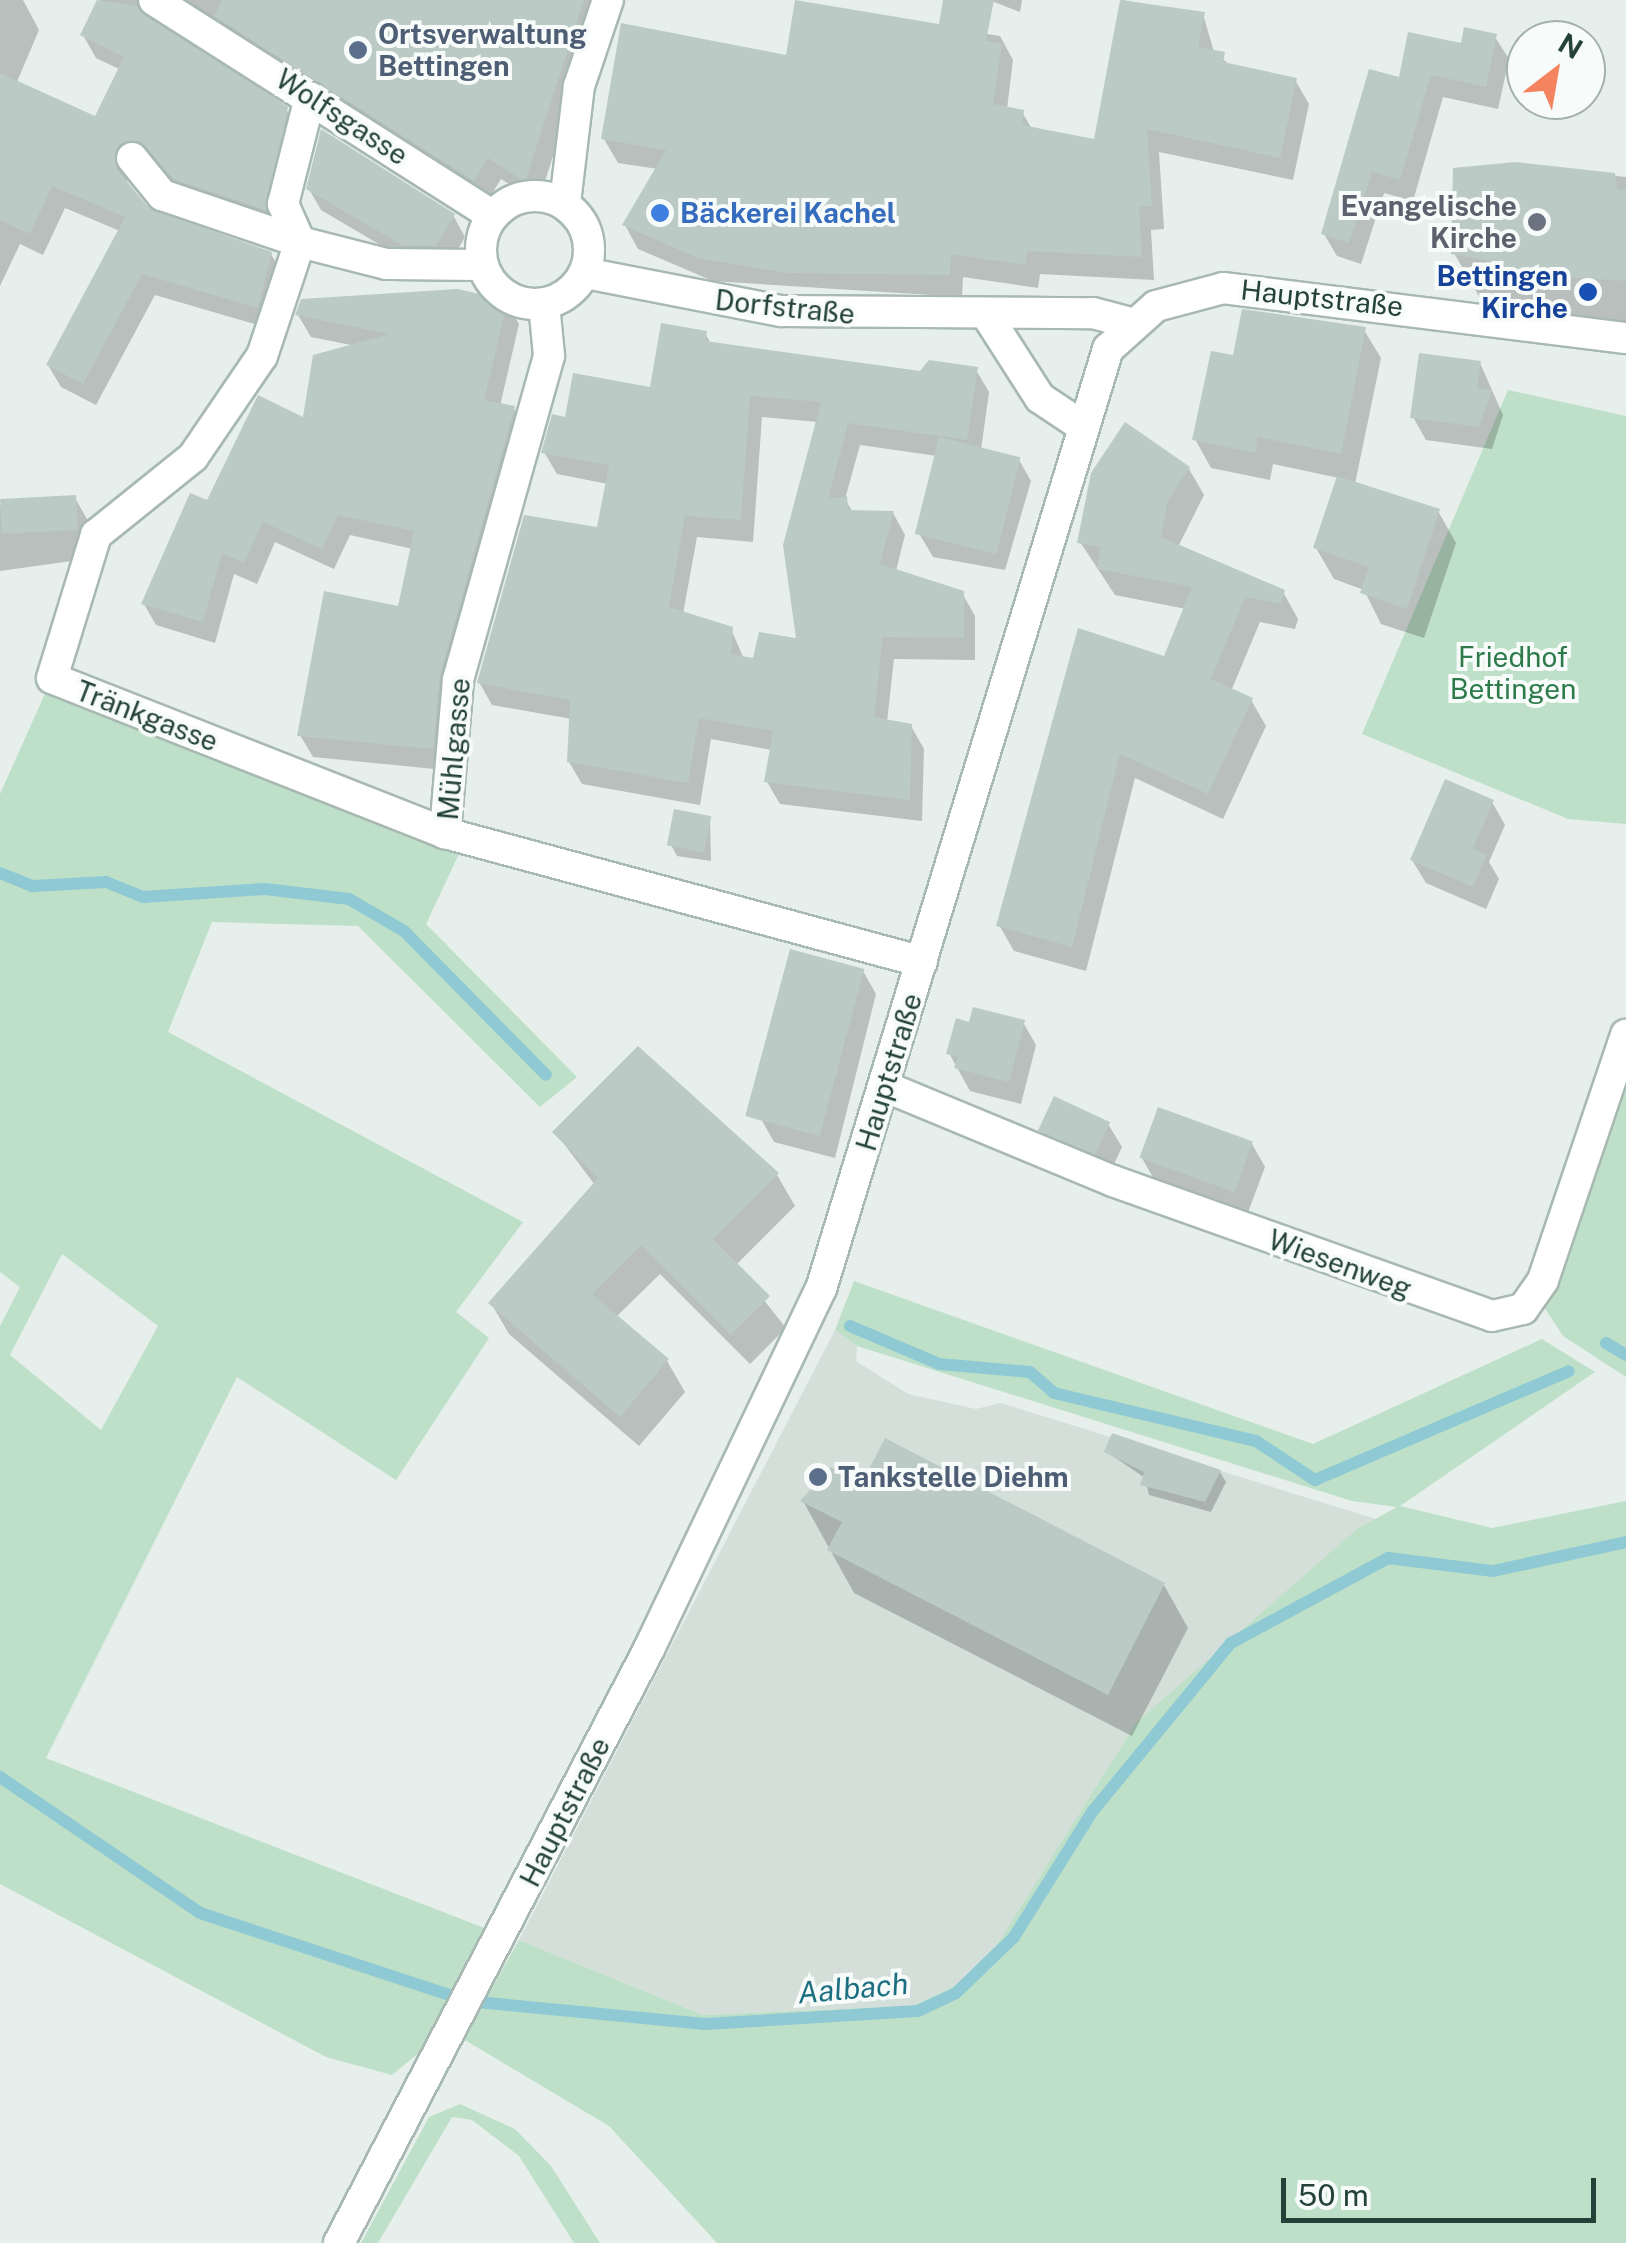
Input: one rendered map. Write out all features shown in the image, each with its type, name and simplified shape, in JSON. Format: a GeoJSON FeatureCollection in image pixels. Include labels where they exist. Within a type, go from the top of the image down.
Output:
{"type":"FeatureCollection","features":[{"type":"Feature","properties":{"kind":"street","name":"Wolfsgasse"},"geometry":{"type":"LineString","coordinates":[[154,0],[197,10],[310,97],[492,215]]}},
{"type":"Feature","properties":{"kind":"street"},"geometry":{"type":"LineString","coordinates":[[132,158],[162,195],[300,242],[386,264],[482,265],[507,295],[544,304],[585,273],[591,247],[565,203],[578,86],[608,0]]}},
{"type":"Feature","properties":{"kind":"street"},"geometry":{"type":"LineString","coordinates":[[300,242],[282,204],[310,97]]}},
{"type":"Feature","properties":{"kind":"street"},"geometry":{"type":"LineString","coordinates":[[482,265],[492,215],[540,195],[565,203]]}},
{"type":"Feature","properties":{"kind":"street","name":"Tränkgasse"},"geometry":{"type":"LineString","coordinates":[[300,242],[262,356],[194,457],[96,535],[52,678],[445,833]]}},
{"type":"Feature","properties":{"kind":"street","name":"Dorfstraße"},"geometry":{"type":"LineString","coordinates":[[585,273],[781,311],[988,317],[1092,313],[1131,323]]}},
{"type":"Feature","properties":{"kind":"street","name":"Hauptstraße"},"geometry":{"type":"LineString","coordinates":[[339,2243],[753,1440],[820,1289],[886,1087],[1101,360],[1131,323],[1188,293],[1256,289],[1626,338]]}},
{"type":"Feature","properties":{"kind":"street","name":"Mühlgasse"},"geometry":{"type":"LineString","coordinates":[[544,304],[549,356],[458,680],[445,833],[922,962]]}},
{"type":"Feature","properties":{"kind":"street"},"geometry":{"type":"LineString","coordinates":[[988,317],[1040,398],[1080,424]]}},
{"type":"Feature","properties":{"kind":"street","name":"Wiesenweg"},"geometry":{"type":"LineString","coordinates":[[886,1087],[1113,1181],[1492,1316],[1523,1309],[1537,1293],[1626,1035]]}},
{"type":"Feature","properties":{"kind":"shaded area"},"geometry":{"type":"Polygon","coordinates":[[[835,1330],[857,1346],[856,1361],[908,1394],[976,1409],[1001,1403],[1376,1519],[1136,1723],[998,1943],[962,1983],[912,2006],[703,2015],[519,1940],[835,1330]]]}},
{"type":"Feature","properties":{"kind":"green space","name":"Friedhof Bettingen"},"geometry":{"type":"Polygon","coordinates":[[[1508,390],[1626,416],[1626,824],[1568,819],[1362,734],[1508,390]]]}},
{"type":"Feature","properties":{"kind":"green space"},"geometry":{"type":"Polygon","coordinates":[[[52,678],[466,839],[426,924],[577,1077],[540,1107],[358,926],[212,922],[168,1032],[523,1222],[456,1312],[489,1338],[396,1480],[237,1377],[46,1758],[487,1929],[426,2047],[392,2075],[326,2057],[0,1884],[0,1326],[20,1287],[0,1272],[0,794],[52,678]],[[62,1254],[10,1355],[101,1430],[158,1326],[62,1254]]]}},
{"type":"Feature","properties":{"kind":"green space"},"geometry":{"type":"Polygon","coordinates":[[[1626,1065],[1626,1377],[1563,1336],[1542,1304],[1626,1065]]]}},
{"type":"Feature","properties":{"kind":"green space"},"geometry":{"type":"Polygon","coordinates":[[[854,1281],[1313,1444],[1542,1339],[1595,1372],[1400,1506],[1492,1528],[1626,1501],[1626,2243],[717,2243],[609,2126],[463,2039],[519,1940],[703,2015],[912,2006],[962,1983],[998,1943],[1136,1723],[1357,1529],[1397,1507],[1352,1501],[857,1346],[835,1330],[854,1281]]]}},
{"type":"Feature","properties":{"kind":"green space"},"geometry":{"type":"Polygon","coordinates":[[[460,2104],[515,2129],[551,2166],[600,2243],[574,2243],[519,2156],[472,2120],[452,2117],[378,2243],[361,2243],[429,2117],[460,2104]]]}},
{"type":"Feature","properties":{"kind":"building"},"geometry":{"type":"Polygon","coordinates":[[[97,0],[137,6],[288,107],[266,210],[173,179],[140,141],[120,144],[117,169],[148,208],[272,252],[258,308],[142,274],[83,384],[46,365],[125,217],[52,186],[30,234],[0,220],[0,73],[95,116],[124,57],[80,35],[97,0]]]}},
{"type":"Feature","properties":{"kind":"building"},"geometry":{"type":"Polygon","coordinates":[[[222,0],[584,0],[525,182],[488,158],[474,181],[214,16],[222,0]]]}},
{"type":"Feature","properties":{"kind":"building"},"geometry":{"type":"Polygon","coordinates":[[[795,0],[939,24],[943,0],[994,0],[986,41],[1002,44],[993,104],[1024,110],[1022,125],[1094,139],[1120,0],[1205,12],[1198,47],[1225,52],[1223,62],[1297,78],[1280,158],[1147,129],[1152,206],[1139,207],[1142,257],[1028,251],[1025,265],[951,254],[950,275],[787,273],[698,258],[622,225],[666,150],[601,139],[621,23],[786,55],[795,0]]]}},
{"type":"Feature","properties":{"kind":"building"},"geometry":{"type":"Polygon","coordinates":[[[1464,27],[1497,34],[1486,87],[1431,75],[1400,180],[1372,172],[1349,243],[1321,234],[1369,69],[1399,77],[1408,32],[1461,43],[1464,27]]]}},
{"type":"Feature","properties":{"kind":"building"},"geometry":{"type":"Polygon","coordinates":[[[321,129],[455,214],[436,246],[402,245],[306,189],[321,129]]]}},
{"type":"Feature","properties":{"kind":"building","name":"Evangelische Kirche"},"geometry":{"type":"Polygon","coordinates":[[[1515,162],[1615,173],[1617,189],[1626,190],[1626,281],[1501,273],[1502,263],[1451,254],[1453,168],[1515,162]]]}},
{"type":"Feature","properties":{"kind":"building"},"geometry":{"type":"Polygon","coordinates":[[[457,289],[508,300],[484,400],[515,406],[440,675],[433,749],[297,736],[324,591],[398,606],[414,531],[338,515],[322,549],[263,522],[244,563],[222,553],[203,622],[141,604],[190,493],[207,500],[258,395],[303,417],[313,355],[390,334],[295,315],[301,299],[457,289]]]}},
{"type":"Feature","properties":{"kind":"building"},"geometry":{"type":"Polygon","coordinates":[[[1242,309],[1366,327],[1341,454],[1258,437],[1255,453],[1192,440],[1211,351],[1233,355],[1242,309]]]}},
{"type":"Feature","properties":{"kind":"building"},"geometry":{"type":"Polygon","coordinates":[[[661,323],[707,331],[705,341],[920,371],[929,360],[978,367],[967,440],[848,423],[828,499],[847,496],[848,510],[894,511],[880,564],[964,591],[964,638],[883,637],[874,717],[912,724],[910,800],[764,782],[773,731],[699,718],[688,783],[567,762],[570,700],[477,683],[524,515],[597,527],[609,465],[541,453],[552,414],[565,417],[573,373],[650,387],[661,323]],[[750,396],[741,520],[685,516],[669,607],[733,627],[731,654],[753,658],[759,632],[796,638],[783,545],[821,402],[750,396]]]}},
{"type":"Feature","properties":{"kind":"building"},"geometry":{"type":"Polygon","coordinates":[[[1419,353],[1481,361],[1477,388],[1492,390],[1479,427],[1410,418],[1419,353]]]}},
{"type":"Feature","properties":{"kind":"building"},"geometry":{"type":"Polygon","coordinates":[[[1125,422],[1190,467],[1168,500],[1161,537],[1285,590],[1281,604],[1245,597],[1211,679],[1253,698],[1208,794],[1120,754],[1072,947],[996,926],[1078,628],[1164,656],[1192,587],[1097,569],[1101,547],[1077,543],[1091,473],[1125,422]]]}},
{"type":"Feature","properties":{"kind":"building"},"geometry":{"type":"Polygon","coordinates":[[[939,437],[1021,457],[996,554],[915,534],[939,437]]]}},
{"type":"Feature","properties":{"kind":"building"},"geometry":{"type":"Polygon","coordinates":[[[1337,476],[1440,509],[1407,609],[1360,593],[1369,567],[1313,548],[1337,476]]]}},
{"type":"Feature","properties":{"kind":"building"},"geometry":{"type":"Polygon","coordinates":[[[76,495],[78,530],[2,534],[0,499],[76,495]]]}},
{"type":"Feature","properties":{"kind":"building"},"geometry":{"type":"Polygon","coordinates":[[[1445,779],[1494,800],[1473,848],[1487,855],[1473,887],[1410,860],[1445,779]]]}},
{"type":"Feature","properties":{"kind":"building"},"geometry":{"type":"Polygon","coordinates":[[[674,809],[711,816],[704,853],[667,845],[674,809]]]}},
{"type":"Feature","properties":{"kind":"building"},"geometry":{"type":"Polygon","coordinates":[[[790,949],[864,969],[820,1136],[745,1116],[790,949]]]}},
{"type":"Feature","properties":{"kind":"building"},"geometry":{"type":"Polygon","coordinates":[[[973,1007],[1025,1020],[1009,1082],[954,1068],[958,1057],[946,1054],[956,1018],[969,1022],[973,1007]]]}},
{"type":"Feature","properties":{"kind":"building"},"geometry":{"type":"Polygon","coordinates":[[[638,1046],[779,1173],[713,1239],[770,1296],[731,1335],[641,1245],[592,1294],[669,1359],[620,1417],[488,1303],[598,1178],[552,1132],[638,1046]]]}},
{"type":"Feature","properties":{"kind":"building"},"geometry":{"type":"Polygon","coordinates":[[[1054,1096],[1110,1122],[1094,1157],[1038,1130],[1054,1096]]]}},
{"type":"Feature","properties":{"kind":"building"},"geometry":{"type":"Polygon","coordinates":[[[1158,1107],[1253,1142],[1234,1192],[1140,1158],[1158,1107]]]}},
{"type":"Feature","properties":{"kind":"building"},"geometry":{"type":"Polygon","coordinates":[[[1112,1433],[1221,1470],[1205,1502],[1140,1485],[1144,1472],[1104,1452],[1112,1433]]]}},
{"type":"Feature","properties":{"kind":"building"},"geometry":{"type":"Polygon","coordinates":[[[885,1438],[1165,1583],[1108,1695],[827,1550],[842,1522],[800,1501],[831,1467],[862,1483],[885,1438]]]}},
{"type":"Feature","properties":{"kind":"waterway"},"geometry":{"type":"LineString","coordinates":[[0,873],[33,886],[106,882],[143,897],[265,889],[349,899],[404,931],[546,1075]]}},
{"type":"Feature","properties":{"kind":"waterway"},"geometry":{"type":"LineString","coordinates":[[850,1326],[939,1364],[1030,1372],[1054,1393],[1256,1441],[1315,1480],[1569,1371]]}},
{"type":"Feature","properties":{"kind":"waterway"},"geometry":{"type":"LineString","coordinates":[[1606,1343],[1626,1355]]}},
{"type":"Feature","properties":{"kind":"waterway","name":"Aalbach"},"geometry":{"type":"LineString","coordinates":[[0,1777],[200,1913],[467,2001],[705,2024],[918,2011],[956,1993],[1014,1937],[1092,1812],[1231,1643],[1388,1558],[1493,1571],[1626,1542]]}},
{"type":"Feature","properties":{"kind":"place","name":"Ortsverwaltung Bettingen"},"geometry":{"type":"Point","coordinates":[358,50]}},
{"type":"Feature","properties":{"kind":"place","name":"Bäckerei Kachel"},"geometry":{"type":"Point","coordinates":[660,213]}},
{"type":"Feature","properties":{"kind":"place","name":"Evangelische Kirche"},"geometry":{"type":"Point","coordinates":[1537,222]}},
{"type":"Feature","properties":{"kind":"place","name":"Bettingen Kirche"},"geometry":{"type":"Point","coordinates":[1588,292]}},
{"type":"Feature","properties":{"kind":"place","name":"Tankstelle Diehm"},"geometry":{"type":"Point","coordinates":[818,1477]}}]}
